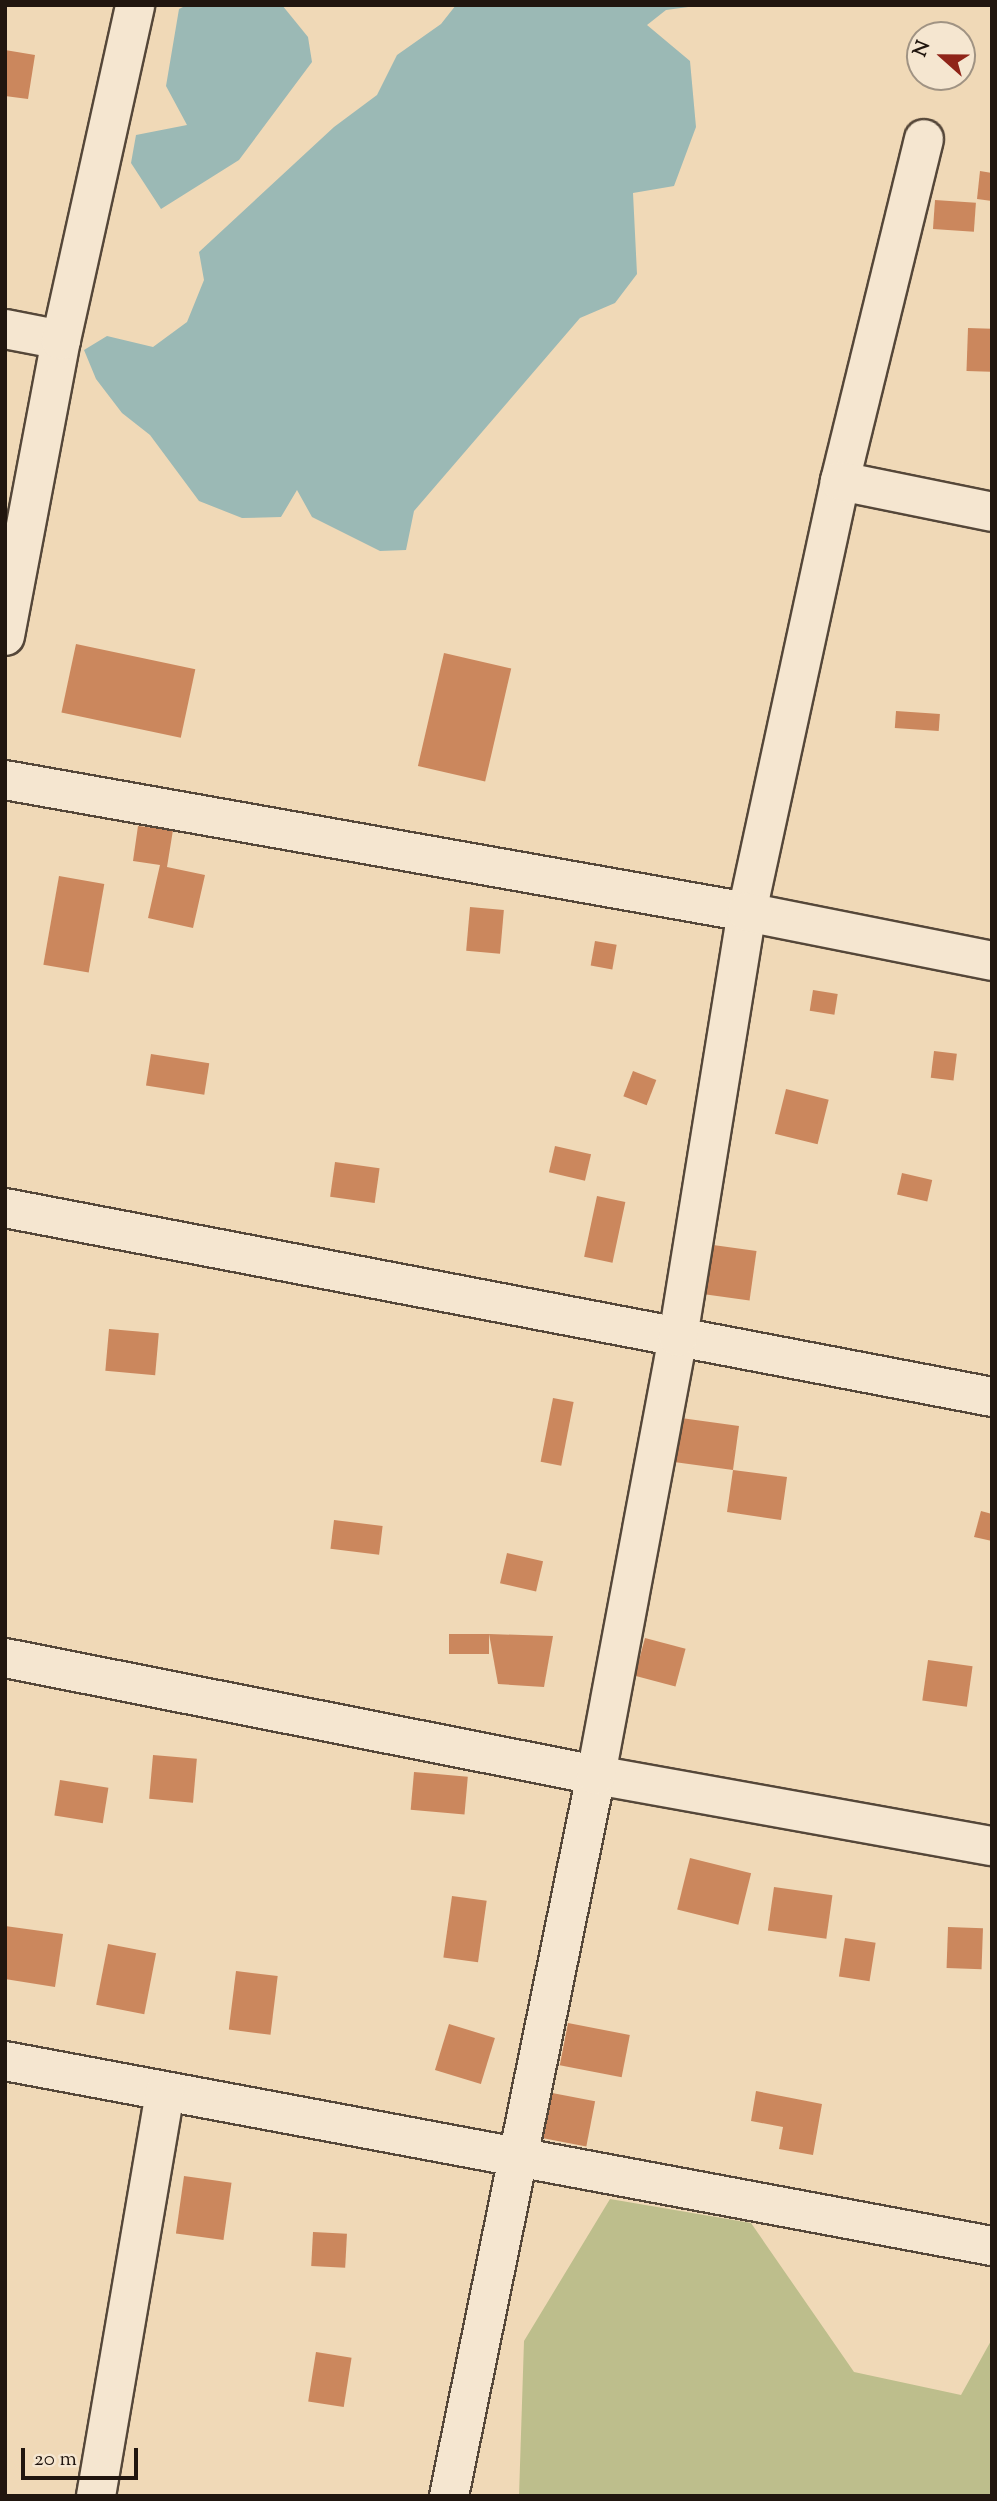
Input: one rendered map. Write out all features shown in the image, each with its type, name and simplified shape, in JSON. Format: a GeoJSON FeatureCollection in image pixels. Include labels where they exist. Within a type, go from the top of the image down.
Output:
{"type":"FeatureCollection","features":[{"type":"Feature","properties":{"kind":"street"},"geometry":{"type":"LineString","coordinates":[[5,636],[61,340],[135,5]]}},
{"type":"Feature","properties":{"kind":"street"},"geometry":{"type":"LineString","coordinates":[[449,2496],[596,1775],[678,1337],[747,912],[840,481],[924,139]]}},
{"type":"Feature","properties":{"kind":"street"},"geometry":{"type":"LineString","coordinates":[[5,329],[61,340]]}},
{"type":"Feature","properties":{"kind":"street"},"geometry":{"type":"LineString","coordinates":[[840,481],[992,512]]}},
{"type":"Feature","properties":{"kind":"street"},"geometry":{"type":"LineString","coordinates":[[5,780],[747,912],[992,961]]}},
{"type":"Feature","properties":{"kind":"street"},"geometry":{"type":"LineString","coordinates":[[5,1208],[992,1397]]}},
{"type":"Feature","properties":{"kind":"street"},"geometry":{"type":"LineString","coordinates":[[5,1658],[596,1775],[992,1846]]}},
{"type":"Feature","properties":{"kind":"street"},"geometry":{"type":"LineString","coordinates":[[5,2061],[992,2246]]}},
{"type":"Feature","properties":{"kind":"street"},"geometry":{"type":"LineString","coordinates":[[96,2496],[165,2092]]}},
{"type":"Feature","properties":{"kind":"green space"},"geometry":{"type":"Polygon","coordinates":[[[610,2199],[751,2223],[854,2372],[961,2395],[992,2339],[992,2496],[519,2496],[524,2341],[610,2199]]]}},
{"type":"Feature","properties":{"kind":"water"},"geometry":{"type":"Polygon","coordinates":[[[187,5],[282,5],[308,37],[312,62],[239,160],[161,209],[131,163],[136,135],[187,125],[166,86],[179,9],[187,5]]]}},
{"type":"Feature","properties":{"kind":"water"},"geometry":{"type":"Polygon","coordinates":[[[456,5],[703,5],[666,10],[647,25],[690,61],[696,127],[674,186],[633,193],[637,274],[615,303],[580,318],[414,511],[406,550],[380,551],[312,517],[297,490],[281,517],[242,518],[199,501],[150,435],[122,413],[96,379],[84,350],[107,336],[153,347],[187,322],[204,280],[199,252],[334,127],[377,95],[397,55],[441,24],[456,5]]]}},
{"type":"Feature","properties":{"kind":"building"},"geometry":{"type":"Polygon","coordinates":[[[5,50],[35,55],[28,99],[5,96],[5,50]]]}},
{"type":"Feature","properties":{"kind":"building"},"geometry":{"type":"Polygon","coordinates":[[[980,171],[992,173],[992,201],[977,199],[980,171]]]}},
{"type":"Feature","properties":{"kind":"building"},"geometry":{"type":"Polygon","coordinates":[[[935,200],[976,203],[974,232],[933,229],[935,200]]]}},
{"type":"Feature","properties":{"kind":"building"},"geometry":{"type":"Polygon","coordinates":[[[968,328],[992,329],[990,372],[966,371],[968,328]]]}},
{"type":"Feature","properties":{"kind":"building"},"geometry":{"type":"Polygon","coordinates":[[[76,644],[195,669],[181,738],[61,712],[76,644]]]}},
{"type":"Feature","properties":{"kind":"building"},"geometry":{"type":"Polygon","coordinates":[[[444,653],[511,669],[485,782],[418,766],[444,653]]]}},
{"type":"Feature","properties":{"kind":"building"},"geometry":{"type":"Polygon","coordinates":[[[896,711],[940,714],[939,731],[895,728],[896,711]]]}},
{"type":"Feature","properties":{"kind":"building"},"geometry":{"type":"Polygon","coordinates":[[[138,826],[173,830],[167,867],[205,875],[193,928],[148,918],[160,865],[133,861],[138,826]]]}},
{"type":"Feature","properties":{"kind":"building"},"geometry":{"type":"Polygon","coordinates":[[[59,876],[104,884],[89,973],[43,965],[59,876]]]}},
{"type":"Feature","properties":{"kind":"building"},"geometry":{"type":"Polygon","coordinates":[[[470,907],[504,910],[500,954],[466,951],[470,907]]]}},
{"type":"Feature","properties":{"kind":"building"},"geometry":{"type":"Polygon","coordinates":[[[595,941],[617,945],[612,969],[591,966],[595,941]]]}},
{"type":"Feature","properties":{"kind":"building"},"geometry":{"type":"Polygon","coordinates":[[[813,990],[838,994],[834,1015],[810,1011],[813,990]]]}},
{"type":"Feature","properties":{"kind":"building"},"geometry":{"type":"Polygon","coordinates":[[[934,1051],[957,1054],[954,1081],[931,1078],[934,1051]]]}},
{"type":"Feature","properties":{"kind":"building"},"geometry":{"type":"Polygon","coordinates":[[[151,1054],[209,1063],[204,1095],[146,1086],[151,1054]]]}},
{"type":"Feature","properties":{"kind":"building"},"geometry":{"type":"Polygon","coordinates":[[[633,1071],[656,1080],[647,1105],[623,1096],[633,1071]]]}},
{"type":"Feature","properties":{"kind":"building"},"geometry":{"type":"Polygon","coordinates":[[[786,1089],[829,1100],[818,1144],[775,1134],[786,1089]]]}},
{"type":"Feature","properties":{"kind":"building"},"geometry":{"type":"Polygon","coordinates":[[[555,1146],[591,1154],[585,1181],[549,1172],[555,1146]]]}},
{"type":"Feature","properties":{"kind":"building"},"geometry":{"type":"Polygon","coordinates":[[[335,1162],[380,1168],[375,1203],[330,1197],[335,1162]]]}},
{"type":"Feature","properties":{"kind":"building"},"geometry":{"type":"Polygon","coordinates":[[[902,1173],[932,1180],[927,1201],[897,1194],[902,1173]]]}},
{"type":"Feature","properties":{"kind":"building"},"geometry":{"type":"Polygon","coordinates":[[[597,1196],[625,1202],[612,1263],[584,1257],[597,1196]]]}},
{"type":"Feature","properties":{"kind":"building"},"geometry":{"type":"Polygon","coordinates":[[[706,1244],[757,1251],[750,1301],[699,1294],[706,1244]]]}},
{"type":"Feature","properties":{"kind":"building"},"geometry":{"type":"Polygon","coordinates":[[[109,1329],[159,1333],[155,1375],[105,1371],[109,1329]]]}},
{"type":"Feature","properties":{"kind":"building"},"geometry":{"type":"Polygon","coordinates":[[[553,1398],[574,1402],[561,1466],[541,1462],[553,1398]]]}},
{"type":"Feature","properties":{"kind":"building"},"geometry":{"type":"Polygon","coordinates":[[[681,1418],[739,1426],[733,1470],[674,1462],[681,1418]]]}},
{"type":"Feature","properties":{"kind":"building"},"geometry":{"type":"Polygon","coordinates":[[[733,1470],[787,1477],[781,1520],[727,1512],[733,1470]]]}},
{"type":"Feature","properties":{"kind":"building"},"geometry":{"type":"Polygon","coordinates":[[[981,1511],[992,1514],[992,1541],[974,1537],[981,1511]]]}},
{"type":"Feature","properties":{"kind":"building"},"geometry":{"type":"Polygon","coordinates":[[[334,1520],[383,1526],[379,1555],[330,1549],[334,1520]]]}},
{"type":"Feature","properties":{"kind":"building"},"geometry":{"type":"Polygon","coordinates":[[[507,1553],[543,1561],[536,1592],[500,1583],[507,1553]]]}},
{"type":"Feature","properties":{"kind":"building"},"geometry":{"type":"Polygon","coordinates":[[[449,1634],[489,1634],[489,1654],[449,1654],[449,1634]]]}},
{"type":"Feature","properties":{"kind":"building"},"geometry":{"type":"Polygon","coordinates":[[[489,1634],[553,1636],[544,1687],[498,1684],[489,1634]]]}},
{"type":"Feature","properties":{"kind":"building"},"geometry":{"type":"Polygon","coordinates":[[[645,1638],[686,1649],[675,1687],[635,1676],[645,1638]]]}},
{"type":"Feature","properties":{"kind":"building"},"geometry":{"type":"Polygon","coordinates":[[[928,1660],[973,1666],[967,1707],[922,1701],[928,1660]]]}},
{"type":"Feature","properties":{"kind":"building"},"geometry":{"type":"Polygon","coordinates":[[[153,1755],[197,1759],[193,1803],[149,1799],[153,1755]]]}},
{"type":"Feature","properties":{"kind":"building"},"geometry":{"type":"Polygon","coordinates":[[[414,1772],[468,1777],[464,1815],[411,1810],[414,1772]]]}},
{"type":"Feature","properties":{"kind":"building"},"geometry":{"type":"Polygon","coordinates":[[[60,1780],[108,1788],[103,1823],[54,1816],[60,1780]]]}},
{"type":"Feature","properties":{"kind":"building"},"geometry":{"type":"Polygon","coordinates":[[[690,1858],[751,1873],[738,1925],[677,1909],[690,1858]]]}},
{"type":"Feature","properties":{"kind":"building"},"geometry":{"type":"Polygon","coordinates":[[[774,1887],[832,1895],[826,1939],[768,1931],[774,1887]]]}},
{"type":"Feature","properties":{"kind":"building"},"geometry":{"type":"Polygon","coordinates":[[[452,1896],[487,1901],[478,1962],[443,1957],[452,1896]]]}},
{"type":"Feature","properties":{"kind":"building"},"geometry":{"type":"Polygon","coordinates":[[[5,1926],[63,1934],[55,1987],[5,1979],[5,1926]]]}},
{"type":"Feature","properties":{"kind":"building"},"geometry":{"type":"Polygon","coordinates":[[[948,1927],[983,1928],[982,1969],[947,1968],[948,1927]]]}},
{"type":"Feature","properties":{"kind":"building"},"geometry":{"type":"Polygon","coordinates":[[[845,1938],[876,1943],[870,1981],[839,1977],[845,1938]]]}},
{"type":"Feature","properties":{"kind":"building"},"geometry":{"type":"Polygon","coordinates":[[[108,1944],[156,1953],[144,2014],[96,2005],[108,1944]]]}},
{"type":"Feature","properties":{"kind":"building"},"geometry":{"type":"Polygon","coordinates":[[[236,1971],[278,1976],[270,2035],[229,2030],[236,1971]]]}},
{"type":"Feature","properties":{"kind":"building"},"geometry":{"type":"Polygon","coordinates":[[[568,2023],[630,2035],[622,2077],[560,2065],[568,2023]]]}},
{"type":"Feature","properties":{"kind":"building"},"geometry":{"type":"Polygon","coordinates":[[[449,2024],[495,2038],[481,2084],[435,2070],[449,2024]]]}},
{"type":"Feature","properties":{"kind":"building"},"geometry":{"type":"Polygon","coordinates":[[[756,2091],[822,2104],[813,2155],[779,2149],[783,2127],[751,2121],[756,2091]]]}},
{"type":"Feature","properties":{"kind":"building"},"geometry":{"type":"Polygon","coordinates":[[[547,2092],[595,2101],[586,2147],[538,2137],[547,2092]]]}},
{"type":"Feature","properties":{"kind":"building"},"geometry":{"type":"Polygon","coordinates":[[[184,2176],[232,2183],[223,2240],[176,2233],[184,2176]]]}},
{"type":"Feature","properties":{"kind":"building"},"geometry":{"type":"Polygon","coordinates":[[[313,2232],[347,2234],[345,2268],[311,2266],[313,2232]]]}},
{"type":"Feature","properties":{"kind":"building"},"geometry":{"type":"Polygon","coordinates":[[[316,2352],[352,2358],[344,2407],[308,2401],[316,2352]]]}}]}
